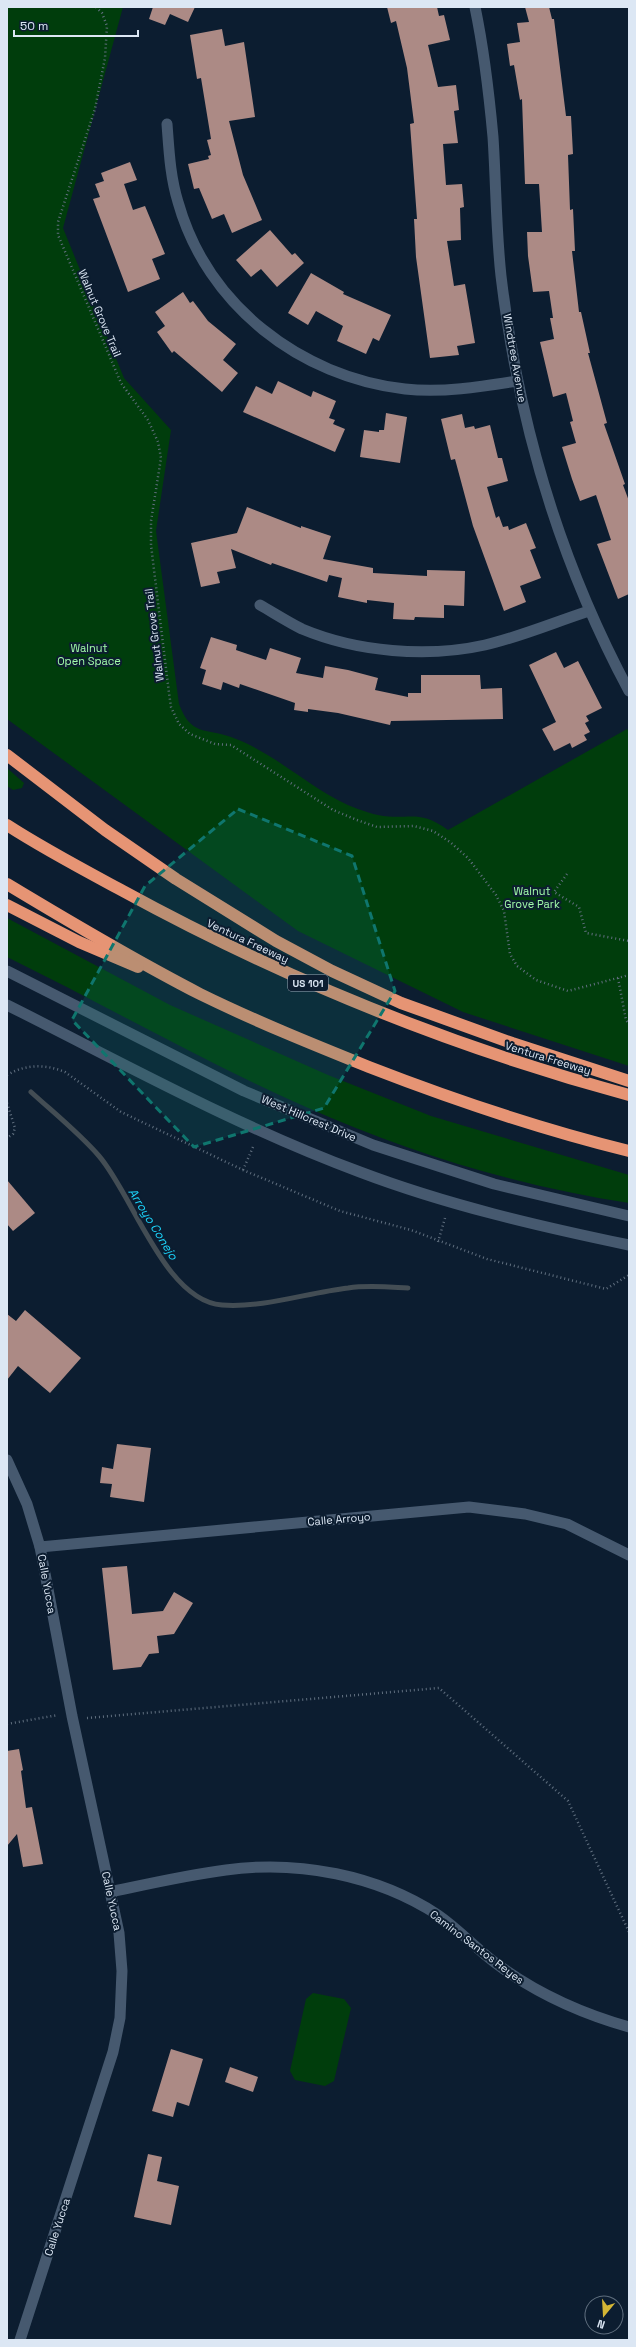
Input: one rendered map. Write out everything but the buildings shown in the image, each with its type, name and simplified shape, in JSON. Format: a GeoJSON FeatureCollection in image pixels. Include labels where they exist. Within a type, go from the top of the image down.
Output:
{"type":"FeatureCollection","features":[{"type":"Feature","properties":{"kind":"highway"},"geometry":{"type":"LineString","coordinates":[[7,755],[105,830],[176,878],[276,940],[332,971],[400,1003],[512,1043],[629,1081]]}},
{"type":"Feature","properties":{"kind":"highway","name":"Ventura Freeway"},"geometry":{"type":"LineString","coordinates":[[7,825],[187,927],[298,979],[388,1017],[457,1043],[547,1073],[629,1095]]}},
{"type":"Feature","properties":{"kind":"highway"},"geometry":{"type":"LineString","coordinates":[[7,884],[76,926],[200,994]]}},
{"type":"Feature","properties":{"kind":"highway"},"geometry":{"type":"LineString","coordinates":[[7,905],[79,942],[316,1046],[419,1086],[503,1115],[629,1151]]}},
{"type":"Feature","properties":{"kind":"street","name":"Windtree Avenue"},"geometry":{"type":"LineString","coordinates":[[475,7],[487,75],[501,275],[517,380],[544,484],[565,550],[589,611],[629,691]]}},
{"type":"Feature","properties":{"kind":"street"},"geometry":{"type":"LineString","coordinates":[[168,124],[173,181],[178,202],[195,246],[218,284],[240,310],[269,336],[301,357],[327,370],[391,386],[433,390],[475,387],[517,380]]}},
{"type":"Feature","properties":{"kind":"street"},"geometry":{"type":"LineString","coordinates":[[260,605],[286,621],[324,636],[382,649],[421,652],[485,645],[589,611]]}},
{"type":"Feature","properties":{"kind":"street","name":"West Hillcrest Drive"},"geometry":{"type":"LineString","coordinates":[[7,972],[244,1091],[373,1145],[494,1184],[629,1216]]}},
{"type":"Feature","properties":{"kind":"street"},"geometry":{"type":"LineString","coordinates":[[7,1005],[248,1125],[359,1172],[406,1189],[492,1214],[629,1245]]}},
{"type":"Feature","properties":{"kind":"street","name":"Calle Yucca"},"geometry":{"type":"LineString","coordinates":[[7,1460],[26,1504],[40,1547],[72,1716],[119,1933],[122,1971],[120,2018],[102,2090],[20,2340]]}},
{"type":"Feature","properties":{"kind":"street","name":"Calle Arroyo"},"geometry":{"type":"LineString","coordinates":[[40,1547],[469,1506],[525,1514],[567,1524],[629,1555]]}},
{"type":"Feature","properties":{"kind":"street","name":"Camino Santos Reyes"},"geometry":{"type":"LineString","coordinates":[[110,1892],[226,1870],[267,1867],[308,1869],[357,1880],[398,1893],[438,1916],[500,1967],[527,1985],[595,2017],[629,2027]]}},
{"type":"Feature","properties":{"kind":"path","name":"Walnut Grove Trail"},"geometry":{"type":"LineString","coordinates":[[96,7],[102,13],[107,26],[105,58],[95,109],[58,222],[58,235],[121,383],[148,420],[158,442],[161,458],[151,521],[151,545],[171,707],[179,724],[190,734],[202,740],[231,745],[333,810],[351,818],[377,827],[414,826],[433,831],[450,842],[468,858],[485,877],[496,894],[504,911],[510,954],[517,966],[536,980],[568,991],[629,975]]}},
{"type":"Feature","properties":{"kind":"path"},"geometry":{"type":"LineString","coordinates":[[567,874],[554,892],[579,907],[586,933],[629,941]]}},
{"type":"Feature","properties":{"kind":"path"},"geometry":{"type":"LineString","coordinates":[[618,978],[626,1020],[629,1024]]}},
{"type":"Feature","properties":{"kind":"path"},"geometry":{"type":"LineString","coordinates":[[7,1075],[20,1068],[44,1065],[56,1068],[65,1072],[121,1112],[243,1170],[340,1211],[411,1230],[438,1242],[486,1259],[606,1289],[629,1275]]}},
{"type":"Feature","properties":{"kind":"path"},"geometry":{"type":"LineString","coordinates":[[7,1103],[15,1128],[13,1134],[7,1138]]}},
{"type":"Feature","properties":{"kind":"path"},"geometry":{"type":"LineString","coordinates":[[243,1170],[253,1147]]}},
{"type":"Feature","properties":{"kind":"path"},"geometry":{"type":"LineString","coordinates":[[438,1242],[445,1218]]}},
{"type":"Feature","properties":{"kind":"path"},"geometry":{"type":"LineString","coordinates":[[7,1724],[51,1716],[97,1718],[321,1696],[439,1688],[568,1801],[629,1932]]}},
{"type":"Feature","properties":{"kind":"highlighted area"},"geometry":{"type":"Polygon","coordinates":[[[238,809],[352,856],[395,991],[324,1108],[194,1147],[72,1020],[145,886],[238,809]]]}},
{"type":"Feature","properties":{"kind":"green space"},"geometry":{"type":"Polygon","coordinates":[[[7,7],[123,7],[63,228],[124,378],[171,430],[156,531],[179,704],[184,714],[194,726],[206,731],[231,737],[248,744],[280,763],[326,794],[342,802],[378,815],[398,817],[413,816],[429,819],[448,830],[627,729],[629,732],[629,1066],[463,1012],[298,931],[7,719],[7,7]]]}},
{"type":"Feature","properties":{"kind":"green space"},"geometry":{"type":"Polygon","coordinates":[[[7,768],[24,783],[22,788],[13,790],[7,786],[7,768]]]}},
{"type":"Feature","properties":{"kind":"green space"},"geometry":{"type":"Polygon","coordinates":[[[7,918],[170,1005],[328,1075],[431,1116],[629,1175],[629,1203],[546,1187],[464,1166],[345,1124],[268,1090],[7,957],[7,918]]]}},
{"type":"Feature","properties":{"kind":"green space"},"geometry":{"type":"Polygon","coordinates":[[[313,1993],[344,1999],[351,2008],[334,2081],[325,2086],[295,2080],[290,2071],[306,1999],[313,1993]]]}},
{"type":"Feature","properties":{"kind":"waterway","name":"Arroyo Conejo"},"geometry":{"type":"LineString","coordinates":[[31,1092],[75,1131],[99,1156],[112,1173],[152,1244],[167,1266],[184,1286],[202,1299],[222,1305],[238,1305],[269,1302],[356,1287],[378,1286],[408,1288]]}},
{"type":"Feature","properties":{"kind":"park label","name":"Walnut Open Space"},"geometry":{"type":"Point","coordinates":[89,654]}},
{"type":"Feature","properties":{"kind":"park label","name":"Walnut Grove Park"},"geometry":{"type":"Point","coordinates":[532,897]}}]}
